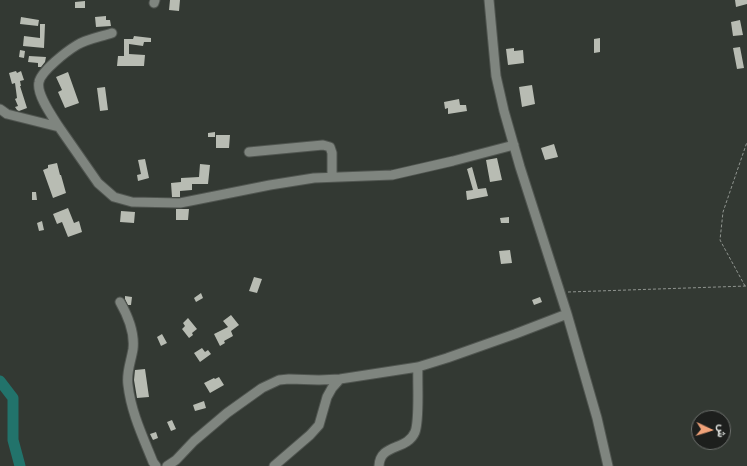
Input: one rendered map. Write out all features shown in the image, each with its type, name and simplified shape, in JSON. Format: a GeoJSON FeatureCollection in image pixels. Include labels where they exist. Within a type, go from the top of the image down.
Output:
{"type":"FeatureCollection","features":[{"type":"Feature","properties":{"kind":"street"},"geometry":{"type":"LineString","coordinates":[[489,0],[496,76],[514,145],[598,418],[608,466]]}},
{"type":"Feature","properties":{"kind":"street"},"geometry":{"type":"LineString","coordinates":[[112,33],[76,45],[49,67],[43,73],[38,82],[40,95],[59,127],[98,183],[114,197],[132,202],[180,203],[270,184],[332,176],[392,175],[514,145]]}},
{"type":"Feature","properties":{"kind":"street"},"geometry":{"type":"LineString","coordinates":[[0,109],[6,114],[59,127]]}},
{"type":"Feature","properties":{"kind":"street"},"geometry":{"type":"LineString","coordinates":[[249,152],[323,145],[330,147],[332,153],[332,176]]}},
{"type":"Feature","properties":{"kind":"street"},"geometry":{"type":"LineString","coordinates":[[120,302],[128,315],[133,330],[133,349],[127,373],[130,398],[140,428],[153,462],[156,466]]}},
{"type":"Feature","properties":{"kind":"street"},"geometry":{"type":"LineString","coordinates":[[167,466],[176,460],[194,441],[226,413],[267,385],[279,380],[319,380],[340,378],[418,366],[447,358],[567,314]]}},
{"type":"Feature","properties":{"kind":"street"},"geometry":{"type":"LineString","coordinates":[[379,466],[379,462],[383,454],[410,441],[415,431],[418,366]]}},
{"type":"Feature","properties":{"kind":"street"},"geometry":{"type":"LineString","coordinates":[[274,466],[310,435],[319,425],[326,397],[340,378]]}},
{"type":"Feature","properties":{"kind":"path"},"geometry":{"type":"LineString","coordinates":[[560,292],[746,286],[720,240],[723,212],[747,142]]}},
{"type":"Feature","properties":{"kind":"building"},"geometry":{"type":"Polygon","coordinates":[[[170,0],[180,0],[179,11],[169,10],[170,0]]]}},
{"type":"Feature","properties":{"kind":"building"},"geometry":{"type":"Polygon","coordinates":[[[735,0],[747,0],[747,4],[736,7],[735,0]]]}},
{"type":"Feature","properties":{"kind":"building"},"geometry":{"type":"Polygon","coordinates":[[[85,1],[85,8],[75,8],[75,2],[85,1]]]}},
{"type":"Feature","properties":{"kind":"building"},"geometry":{"type":"Polygon","coordinates":[[[106,16],[106,20],[110,20],[111,26],[96,27],[95,17],[106,16]]]}},
{"type":"Feature","properties":{"kind":"building"},"geometry":{"type":"Polygon","coordinates":[[[21,17],[39,20],[38,26],[20,24],[21,17]]]}},
{"type":"Feature","properties":{"kind":"building"},"geometry":{"type":"Polygon","coordinates":[[[740,20],[743,35],[733,36],[731,22],[740,20]]]}},
{"type":"Feature","properties":{"kind":"building"},"geometry":{"type":"Polygon","coordinates":[[[40,24],[45,24],[44,48],[23,46],[24,36],[40,38],[40,24]]]}},
{"type":"Feature","properties":{"kind":"building"},"geometry":{"type":"Polygon","coordinates":[[[134,36],[151,38],[151,42],[144,42],[143,46],[129,44],[129,54],[145,55],[144,66],[117,66],[118,56],[124,56],[124,39],[133,39],[134,36]]]}},
{"type":"Feature","properties":{"kind":"building"},"geometry":{"type":"Polygon","coordinates":[[[600,38],[600,52],[594,53],[594,39],[600,38]]]}},
{"type":"Feature","properties":{"kind":"building"},"geometry":{"type":"Polygon","coordinates":[[[740,47],[744,68],[737,69],[733,48],[740,47]]]}},
{"type":"Feature","properties":{"kind":"building"},"geometry":{"type":"Polygon","coordinates":[[[514,48],[514,51],[523,50],[524,63],[508,65],[506,49],[514,48]]]}},
{"type":"Feature","properties":{"kind":"building"},"geometry":{"type":"Polygon","coordinates":[[[20,50],[25,51],[24,58],[19,57],[20,50]]]}},
{"type":"Feature","properties":{"kind":"building"},"geometry":{"type":"Polygon","coordinates":[[[29,56],[46,57],[45,62],[41,67],[38,67],[38,63],[28,62],[29,56]]]}},
{"type":"Feature","properties":{"kind":"building"},"geometry":{"type":"Polygon","coordinates":[[[16,71],[17,73],[21,71],[24,80],[20,81],[20,86],[27,108],[19,111],[15,107],[18,106],[15,99],[17,98],[15,83],[12,84],[9,73],[16,71]]]}},
{"type":"Feature","properties":{"kind":"building"},"geometry":{"type":"Polygon","coordinates":[[[68,72],[79,103],[65,108],[58,92],[62,90],[56,77],[68,72]]]}},
{"type":"Feature","properties":{"kind":"building"},"geometry":{"type":"Polygon","coordinates":[[[532,85],[535,104],[522,107],[519,87],[532,85]]]}},
{"type":"Feature","properties":{"kind":"building"},"geometry":{"type":"Polygon","coordinates":[[[105,87],[108,110],[100,111],[97,88],[105,87]]]}},
{"type":"Feature","properties":{"kind":"building"},"geometry":{"type":"Polygon","coordinates":[[[459,99],[460,105],[466,105],[467,111],[448,114],[448,108],[445,109],[444,102],[459,99]]]}},
{"type":"Feature","properties":{"kind":"building"},"geometry":{"type":"Polygon","coordinates":[[[215,132],[215,137],[208,137],[208,133],[215,132]]]}},
{"type":"Feature","properties":{"kind":"building"},"geometry":{"type":"Polygon","coordinates":[[[216,135],[230,135],[229,148],[216,148],[216,135]]]}},
{"type":"Feature","properties":{"kind":"building"},"geometry":{"type":"Polygon","coordinates":[[[554,144],[558,157],[545,160],[541,148],[554,144]]]}},
{"type":"Feature","properties":{"kind":"building"},"geometry":{"type":"Polygon","coordinates":[[[497,158],[502,180],[490,182],[486,160],[497,158]]]}},
{"type":"Feature","properties":{"kind":"building"},"geometry":{"type":"Polygon","coordinates":[[[145,159],[149,178],[138,181],[137,175],[141,174],[138,160],[145,159]]]}},
{"type":"Feature","properties":{"kind":"building"},"geometry":{"type":"Polygon","coordinates":[[[57,163],[66,193],[53,198],[43,170],[48,168],[48,165],[57,163]]]}},
{"type":"Feature","properties":{"kind":"building"},"geometry":{"type":"Polygon","coordinates":[[[200,164],[210,165],[208,184],[192,184],[192,190],[180,191],[180,197],[172,197],[171,183],[181,182],[181,178],[199,177],[200,164]]]}},
{"type":"Feature","properties":{"kind":"building"},"geometry":{"type":"Polygon","coordinates":[[[472,167],[478,189],[486,188],[488,196],[467,200],[466,191],[473,190],[467,169],[472,167]]]}},
{"type":"Feature","properties":{"kind":"building"},"geometry":{"type":"Polygon","coordinates":[[[32,192],[36,192],[37,200],[32,200],[32,192]]]}},
{"type":"Feature","properties":{"kind":"building"},"geometry":{"type":"Polygon","coordinates":[[[68,208],[74,223],[79,221],[82,232],[68,237],[62,222],[57,224],[53,214],[68,208]]]}},
{"type":"Feature","properties":{"kind":"building"},"geometry":{"type":"Polygon","coordinates":[[[176,209],[189,209],[188,220],[176,220],[176,209]]]}},
{"type":"Feature","properties":{"kind":"building"},"geometry":{"type":"Polygon","coordinates":[[[121,211],[135,212],[134,223],[120,222],[121,211]]]}},
{"type":"Feature","properties":{"kind":"building"},"geometry":{"type":"Polygon","coordinates":[[[509,217],[509,223],[501,223],[500,218],[509,217]]]}},
{"type":"Feature","properties":{"kind":"building"},"geometry":{"type":"Polygon","coordinates":[[[42,221],[44,230],[39,231],[37,223],[42,221]]]}},
{"type":"Feature","properties":{"kind":"building"},"geometry":{"type":"Polygon","coordinates":[[[510,250],[512,263],[501,264],[499,251],[510,250]]]}},
{"type":"Feature","properties":{"kind":"building"},"geometry":{"type":"Polygon","coordinates":[[[254,277],[262,279],[257,293],[249,291],[254,277]]]}},
{"type":"Feature","properties":{"kind":"building"},"geometry":{"type":"Polygon","coordinates":[[[201,293],[203,298],[196,302],[194,298],[201,293]]]}},
{"type":"Feature","properties":{"kind":"building"},"geometry":{"type":"Polygon","coordinates":[[[125,296],[132,297],[131,305],[128,305],[125,296]]]}},
{"type":"Feature","properties":{"kind":"building"},"geometry":{"type":"Polygon","coordinates":[[[540,297],[542,302],[534,305],[532,300],[540,297]]]}},
{"type":"Feature","properties":{"kind":"building"},"geometry":{"type":"Polygon","coordinates":[[[231,315],[239,325],[231,331],[233,336],[224,341],[225,343],[220,346],[214,334],[228,327],[223,321],[231,315]]]}},
{"type":"Feature","properties":{"kind":"building"},"geometry":{"type":"Polygon","coordinates":[[[188,318],[197,329],[189,338],[182,329],[185,326],[183,323],[188,318]]]}},
{"type":"Feature","properties":{"kind":"building"},"geometry":{"type":"Polygon","coordinates":[[[162,334],[167,343],[161,346],[157,337],[162,334]]]}},
{"type":"Feature","properties":{"kind":"building"},"geometry":{"type":"Polygon","coordinates":[[[202,348],[205,352],[208,350],[211,354],[200,362],[194,353],[202,348]]]}},
{"type":"Feature","properties":{"kind":"building"},"geometry":{"type":"Polygon","coordinates":[[[145,369],[149,397],[137,398],[134,380],[135,370],[145,369]]]}},
{"type":"Feature","properties":{"kind":"building"},"geometry":{"type":"Polygon","coordinates":[[[219,377],[224,385],[210,393],[204,383],[219,377]]]}},
{"type":"Feature","properties":{"kind":"building"},"geometry":{"type":"Polygon","coordinates":[[[204,401],[206,408],[195,411],[193,405],[204,401]]]}},
{"type":"Feature","properties":{"kind":"building"},"geometry":{"type":"Polygon","coordinates":[[[172,420],[176,429],[171,431],[167,422],[172,420]]]}},
{"type":"Feature","properties":{"kind":"building"},"geometry":{"type":"Polygon","coordinates":[[[156,432],[158,438],[153,440],[150,434],[156,432]]]}},
{"type":"Feature","properties":{"kind":"waterway"},"geometry":{"type":"LineString","coordinates":[[0,381],[13,398],[13,440],[20,466]]}}]}
